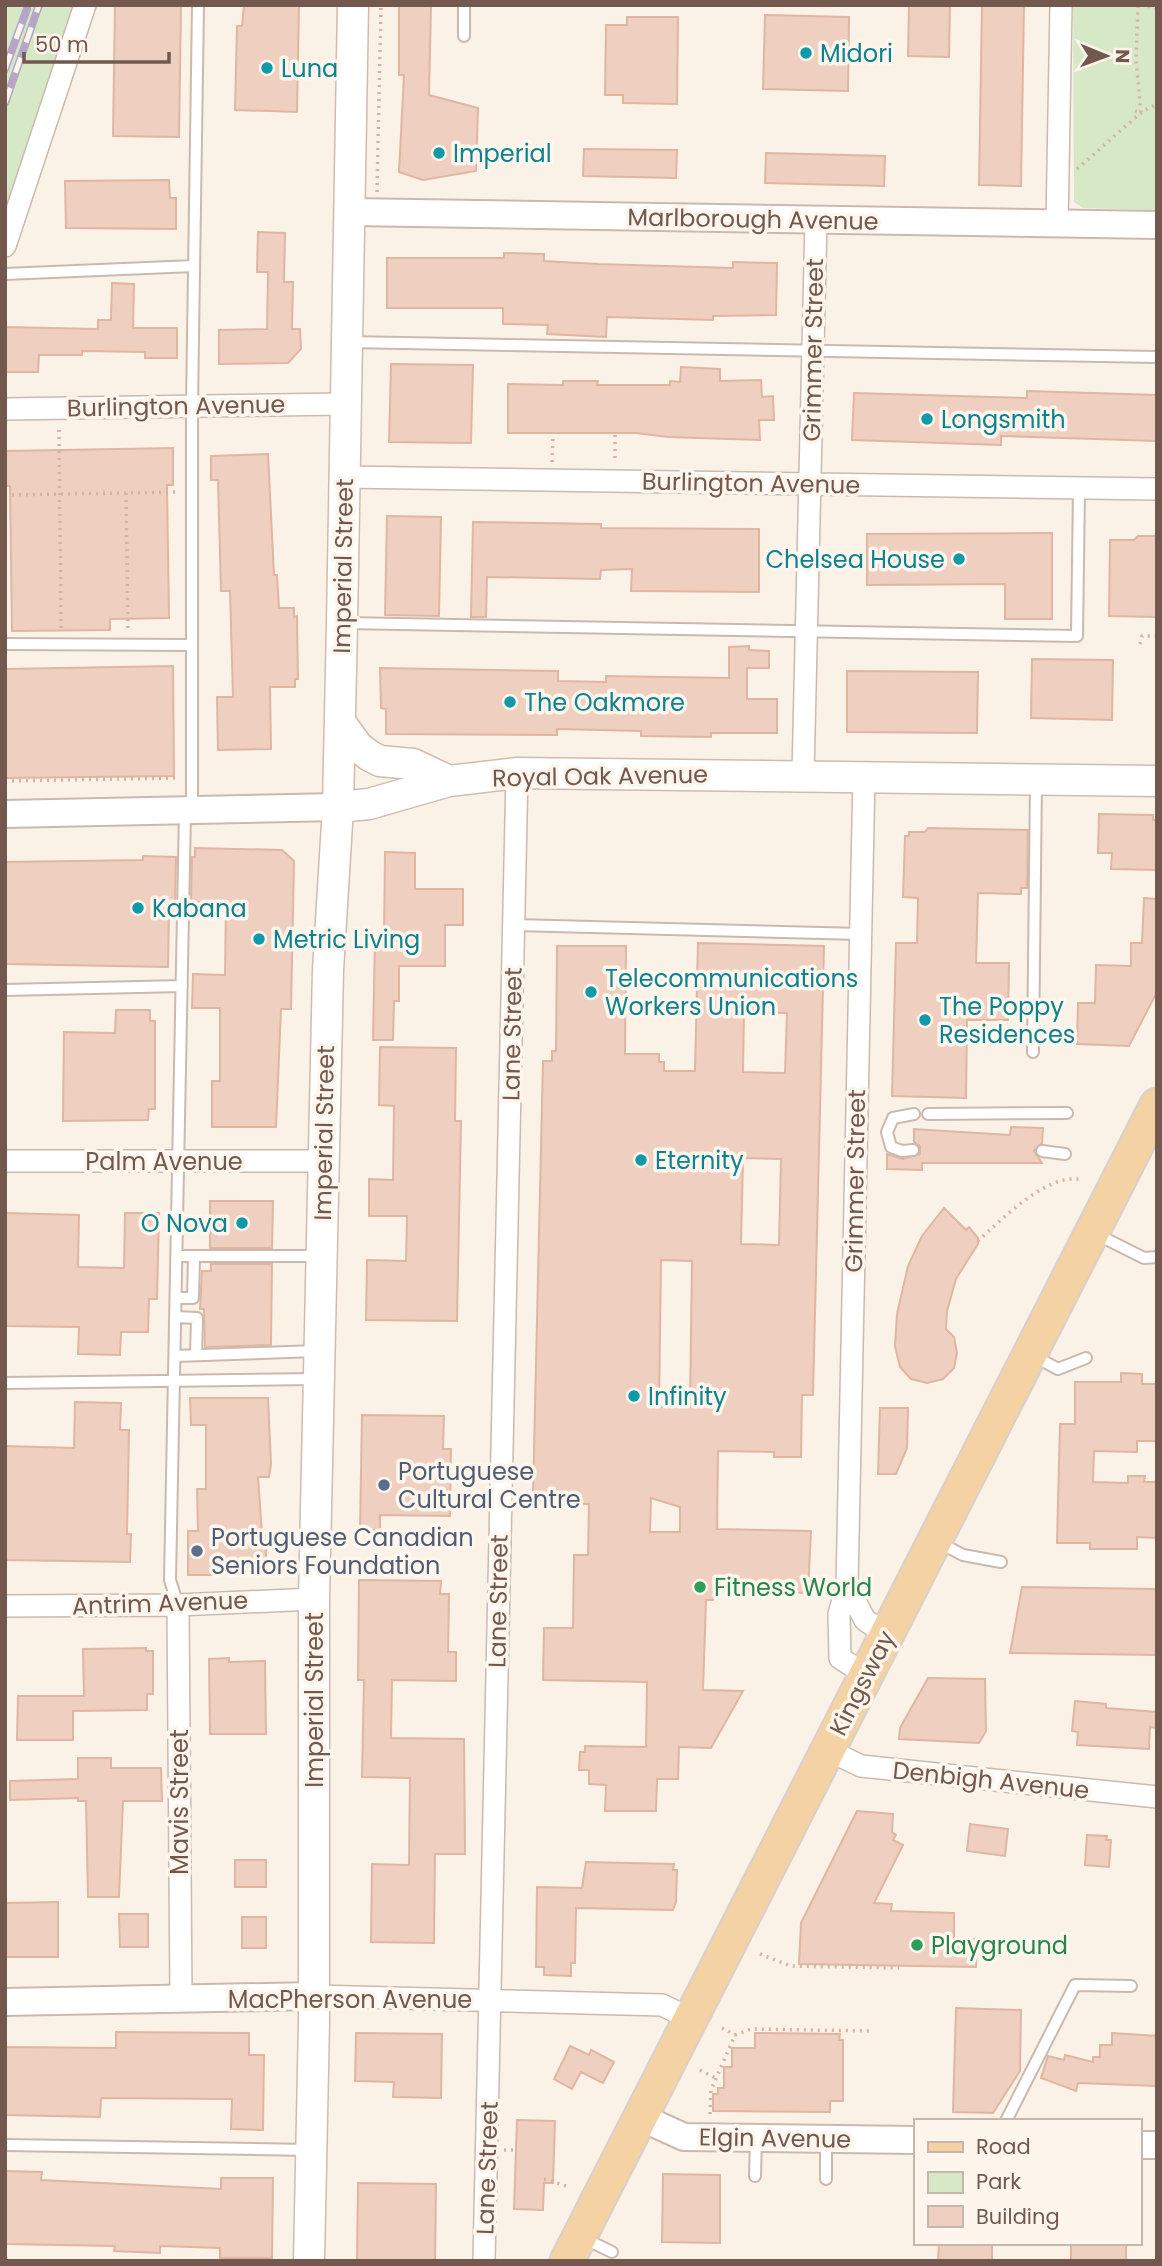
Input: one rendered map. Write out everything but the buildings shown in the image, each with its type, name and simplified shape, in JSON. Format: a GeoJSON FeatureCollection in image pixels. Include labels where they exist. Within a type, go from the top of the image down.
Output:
{"type":"FeatureCollection","features":[{"type":"Feature","properties":{"kind":"main road","name":"Imperial Street"},"geometry":{"type":"LineString","coordinates":[[309,2261],[314,1996],[314,1599],[328,970],[338,807],[353,5]]}},
{"type":"Feature","properties":{"kind":"main road"},"geometry":{"type":"LineString","coordinates":[[340,722],[358,747],[370,756],[380,761],[413,764],[449,781]]}},
{"type":"Feature","properties":{"kind":"main road","name":"Royal Oak Avenue"},"geometry":{"type":"LineString","coordinates":[[338,807],[369,804],[449,781],[517,773],[864,775],[1157,781]]}},
{"type":"Feature","properties":{"kind":"main road","name":"Kingsway"},"geometry":{"type":"LineString","coordinates":[[573,2248],[639,2117],[707,2024],[828,1750],[1157,1105]]}},
{"type":"Feature","properties":{"kind":"street"},"geometry":{"type":"LineString","coordinates":[[5,246],[85,5]]}},
{"type":"Feature","properties":{"kind":"street"},"geometry":{"type":"LineString","coordinates":[[1058,224],[1061,5]]}},
{"type":"Feature","properties":{"kind":"street","name":"Marlborough Avenue"},"geometry":{"type":"LineString","coordinates":[[349,212],[1157,225]]}},
{"type":"Feature","properties":{"kind":"street","name":"Grimmer Street"},"geometry":{"type":"LineString","coordinates":[[803,775],[816,220]]}},
{"type":"Feature","properties":{"kind":"street","name":"Burlington Avenue"},"geometry":{"type":"LineString","coordinates":[[5,409],[346,404]]}},
{"type":"Feature","properties":{"kind":"street","name":"Burlington Avenue"},"geometry":{"type":"LineString","coordinates":[[345,477],[1157,489]]}},
{"type":"Feature","properties":{"kind":"street","name":"Lane Street"},"geometry":{"type":"LineString","coordinates":[[484,2261],[517,773]]}},
{"type":"Feature","properties":{"kind":"street","name":"Grimmer Street"},"geometry":{"type":"LineString","coordinates":[[864,775],[847,1586],[839,1614],[840,1658],[866,1675]]}},
{"type":"Feature","properties":{"kind":"street","name":"Royal Oak Avenue"},"geometry":{"type":"LineString","coordinates":[[5,814],[338,807]]}},
{"type":"Feature","properties":{"kind":"street","name":"Palm Avenue"},"geometry":{"type":"LineString","coordinates":[[5,1161],[323,1161]]}},
{"type":"Feature","properties":{"kind":"street","name":"Grimmer Street"},"geometry":{"type":"LineString","coordinates":[[847,1586],[865,1620],[887,1634]]}},
{"type":"Feature","properties":{"kind":"street","name":"Antrim Avenue"},"geometry":{"type":"LineString","coordinates":[[5,1606],[178,1605],[314,1599]]}},
{"type":"Feature","properties":{"kind":"street","name":"Mavis Street"},"geometry":{"type":"LineString","coordinates":[[178,1605],[181,1999]]}},
{"type":"Feature","properties":{"kind":"street","name":"Denbigh Avenue"},"geometry":{"type":"LineString","coordinates":[[828,1750],[861,1766],[1157,1797]]}},
{"type":"Feature","properties":{"kind":"street","name":"MacPherson Avenue"},"geometry":{"type":"LineString","coordinates":[[5,2002],[314,1996],[662,2005],[707,2024]]}},
{"type":"Feature","properties":{"kind":"street","name":"Elgin Avenue"},"geometry":{"type":"LineString","coordinates":[[639,2117],[684,2137],[914,2140]]}},
{"type":"Feature","properties":{"kind":"lane"},"geometry":{"type":"LineString","coordinates":[[178,1605],[170,1580],[182,986],[189,811],[198,5]]}},
{"type":"Feature","properties":{"kind":"lane"},"geometry":{"type":"LineString","coordinates":[[464,5],[464,36]]}},
{"type":"Feature","properties":{"kind":"lane"},"geometry":{"type":"LineString","coordinates":[[5,274],[194,266]]}},
{"type":"Feature","properties":{"kind":"lane"},"geometry":{"type":"LineString","coordinates":[[348,342],[1157,357]]}},
{"type":"Feature","properties":{"kind":"lane"},"geometry":{"type":"LineString","coordinates":[[342,623],[1077,636],[1079,488]]}},
{"type":"Feature","properties":{"kind":"lane"},"geometry":{"type":"LineString","coordinates":[[5,644],[191,645]]}},
{"type":"Feature","properties":{"kind":"lane"},"geometry":{"type":"LineString","coordinates":[[1033,1052],[1036,779]]}},
{"type":"Feature","properties":{"kind":"lane"},"geometry":{"type":"LineString","coordinates":[[515,925],[861,934]]}},
{"type":"Feature","properties":{"kind":"lane"},"geometry":{"type":"LineString","coordinates":[[5,990],[182,986]]}},
{"type":"Feature","properties":{"kind":"lane"},"geometry":{"type":"LineString","coordinates":[[928,1114],[1067,1113]]}},
{"type":"Feature","properties":{"kind":"lane"},"geometry":{"type":"LineString","coordinates":[[914,1114],[893,1118],[887,1132],[891,1147],[901,1152],[914,1150]]}},
{"type":"Feature","properties":{"kind":"lane"},"geometry":{"type":"LineString","coordinates":[[1042,1151],[1065,1154]]}},
{"type":"Feature","properties":{"kind":"lane"},"geometry":{"type":"LineString","coordinates":[[1092,1232],[1144,1258],[1157,1257]]}},
{"type":"Feature","properties":{"kind":"lane"},"geometry":{"type":"LineString","coordinates":[[177,1256],[321,1256]]}},
{"type":"Feature","properties":{"kind":"lane"},"geometry":{"type":"LineString","coordinates":[[176,1298],[193,1298],[194,1256]]}},
{"type":"Feature","properties":{"kind":"lane"},"geometry":{"type":"LineString","coordinates":[[176,1317],[197,1318],[196,1355]]}},
{"type":"Feature","properties":{"kind":"lane"},"geometry":{"type":"LineString","coordinates":[[1030,1353],[1058,1369],[1087,1358]]}},
{"type":"Feature","properties":{"kind":"lane"},"geometry":{"type":"LineString","coordinates":[[175,1356],[196,1355],[319,1365]]}},
{"type":"Feature","properties":{"kind":"lane"},"geometry":{"type":"LineString","coordinates":[[5,1383],[175,1380],[319,1365]]}},
{"type":"Feature","properties":{"kind":"lane"},"geometry":{"type":"LineString","coordinates":[[936,1541],[963,1555],[1001,1562]]}},
{"type":"Feature","properties":{"kind":"lane"},"geometry":{"type":"LineString","coordinates":[[1007,2119],[1074,1985],[1131,1986]]}},
{"type":"Feature","properties":{"kind":"lane"},"geometry":{"type":"LineString","coordinates":[[755,2176],[756,2138]]}},
{"type":"Feature","properties":{"kind":"lane"},"geometry":{"type":"LineString","coordinates":[[826,2139],[826,2179]]}},
{"type":"Feature","properties":{"kind":"lane"},"geometry":{"type":"LineString","coordinates":[[5,2144],[311,2150]]}},
{"type":"Feature","properties":{"kind":"lane"},"geometry":{"type":"LineString","coordinates":[[573,2248],[612,2252]]}},
{"type":"Feature","properties":{"kind":"path"},"geometry":{"type":"LineString","coordinates":[[377,189],[381,5]]}},
{"type":"Feature","properties":{"kind":"path"},"geometry":{"type":"LineString","coordinates":[[1141,113],[1136,59],[1139,5],[1157,8]]}},
{"type":"Feature","properties":{"kind":"path"},"geometry":{"type":"LineString","coordinates":[[1131,60],[1136,59]]}},
{"type":"Feature","properties":{"kind":"path"},"geometry":{"type":"LineString","coordinates":[[1077,180],[1077,169],[1141,113],[1157,104]]}},
{"type":"Feature","properties":{"kind":"path"},"geometry":{"type":"LineString","coordinates":[[1135,111],[1141,113]]}},
{"type":"Feature","properties":{"kind":"path"},"geometry":{"type":"LineString","coordinates":[[1094,154],[1095,148]]}},
{"type":"Feature","properties":{"kind":"path"},"geometry":{"type":"LineString","coordinates":[[58,430],[61,633]]}},
{"type":"Feature","properties":{"kind":"path"},"geometry":{"type":"LineString","coordinates":[[615,435],[615,458]]}},
{"type":"Feature","properties":{"kind":"path"},"geometry":{"type":"LineString","coordinates":[[552,439],[552,457]]}},
{"type":"Feature","properties":{"kind":"path"},"geometry":{"type":"LineString","coordinates":[[5,495],[181,492]]}},
{"type":"Feature","properties":{"kind":"path"},"geometry":{"type":"LineString","coordinates":[[125,493],[128,632]]}},
{"type":"Feature","properties":{"kind":"path"},"geometry":{"type":"LineString","coordinates":[[1140,644],[1142,636],[1157,636]]}},
{"type":"Feature","properties":{"kind":"path"},"geometry":{"type":"LineString","coordinates":[[5,781],[178,778]]}},
{"type":"Feature","properties":{"kind":"path"},"geometry":{"type":"LineString","coordinates":[[978,1241],[1038,1190],[1064,1179],[1082,1180]]}},
{"type":"Feature","properties":{"kind":"path"},"geometry":{"type":"LineString","coordinates":[[760,1954],[791,1966],[898,1968]]}},
{"type":"Feature","properties":{"kind":"path"},"geometry":{"type":"LineString","coordinates":[[707,2024],[735,2035],[751,2029],[873,2031]]}},
{"type":"Feature","properties":{"kind":"path"},"geometry":{"type":"LineString","coordinates":[[710,2116],[711,2090],[735,2035]]}},
{"type":"Feature","properties":{"kind":"path"},"geometry":{"type":"LineString","coordinates":[[700,2070],[717,2079]]}},
{"type":"Feature","properties":{"kind":"path"},"geometry":{"type":"LineString","coordinates":[[544,2179],[569,2188]]}},
{"type":"Feature","properties":{"kind":"green space"},"geometry":{"type":"Polygon","coordinates":[[[5,5],[74,5],[5,214],[5,5]]]}},
{"type":"Feature","properties":{"kind":"green space"},"geometry":{"type":"Polygon","coordinates":[[[1073,5],[1157,5],[1157,210],[1083,208],[1074,202],[1073,5]]]}},
{"type":"Feature","properties":{"kind":"railway"},"geometry":{"type":"LineString","coordinates":[[5,103],[39,5]]}},
{"type":"Feature","properties":{"kind":"railway"},"geometry":{"type":"LineString","coordinates":[[5,69],[27,9]]}},
{"type":"Feature","properties":{"kind":"place","name":"Midori"},"geometry":{"type":"Point","coordinates":[806,53]}},
{"type":"Feature","properties":{"kind":"place","name":"Luna"},"geometry":{"type":"Point","coordinates":[267,68]}},
{"type":"Feature","properties":{"kind":"place","name":"Imperial"},"geometry":{"type":"Point","coordinates":[439,153]}},
{"type":"Feature","properties":{"kind":"place","name":"Longsmith"},"geometry":{"type":"Point","coordinates":[927,419]}},
{"type":"Feature","properties":{"kind":"place","name":"Chelsea House"},"geometry":{"type":"Point","coordinates":[959,559]}},
{"type":"Feature","properties":{"kind":"place","name":"The Oakmore"},"geometry":{"type":"Point","coordinates":[510,702]}},
{"type":"Feature","properties":{"kind":"place","name":"Kabana"},"geometry":{"type":"Point","coordinates":[138,908]}},
{"type":"Feature","properties":{"kind":"place","name":"Metric Living"},"geometry":{"type":"Point","coordinates":[259,939]}},
{"type":"Feature","properties":{"kind":"place","name":"Telecommunications Workers Union"},"geometry":{"type":"Point","coordinates":[591,992]}},
{"type":"Feature","properties":{"kind":"place","name":"The Poppy Residences"},"geometry":{"type":"Point","coordinates":[925,1020]}},
{"type":"Feature","properties":{"kind":"place","name":"Eternity"},"geometry":{"type":"Point","coordinates":[641,1160]}},
{"type":"Feature","properties":{"kind":"place","name":"O Nova"},"geometry":{"type":"Point","coordinates":[242,1223]}},
{"type":"Feature","properties":{"kind":"place","name":"Infinity"},"geometry":{"type":"Point","coordinates":[634,1396]}},
{"type":"Feature","properties":{"kind":"place","name":"Portuguese Cultural Centre"},"geometry":{"type":"Point","coordinates":[384,1485]}},
{"type":"Feature","properties":{"kind":"place","name":"Portuguese Canadian Seniors Foundation"},"geometry":{"type":"Point","coordinates":[197,1551]}},
{"type":"Feature","properties":{"kind":"place","name":"Fitness World"},"geometry":{"type":"Point","coordinates":[700,1587]}},
{"type":"Feature","properties":{"kind":"place","name":"Playground"},"geometry":{"type":"Point","coordinates":[917,1945]}}]}
